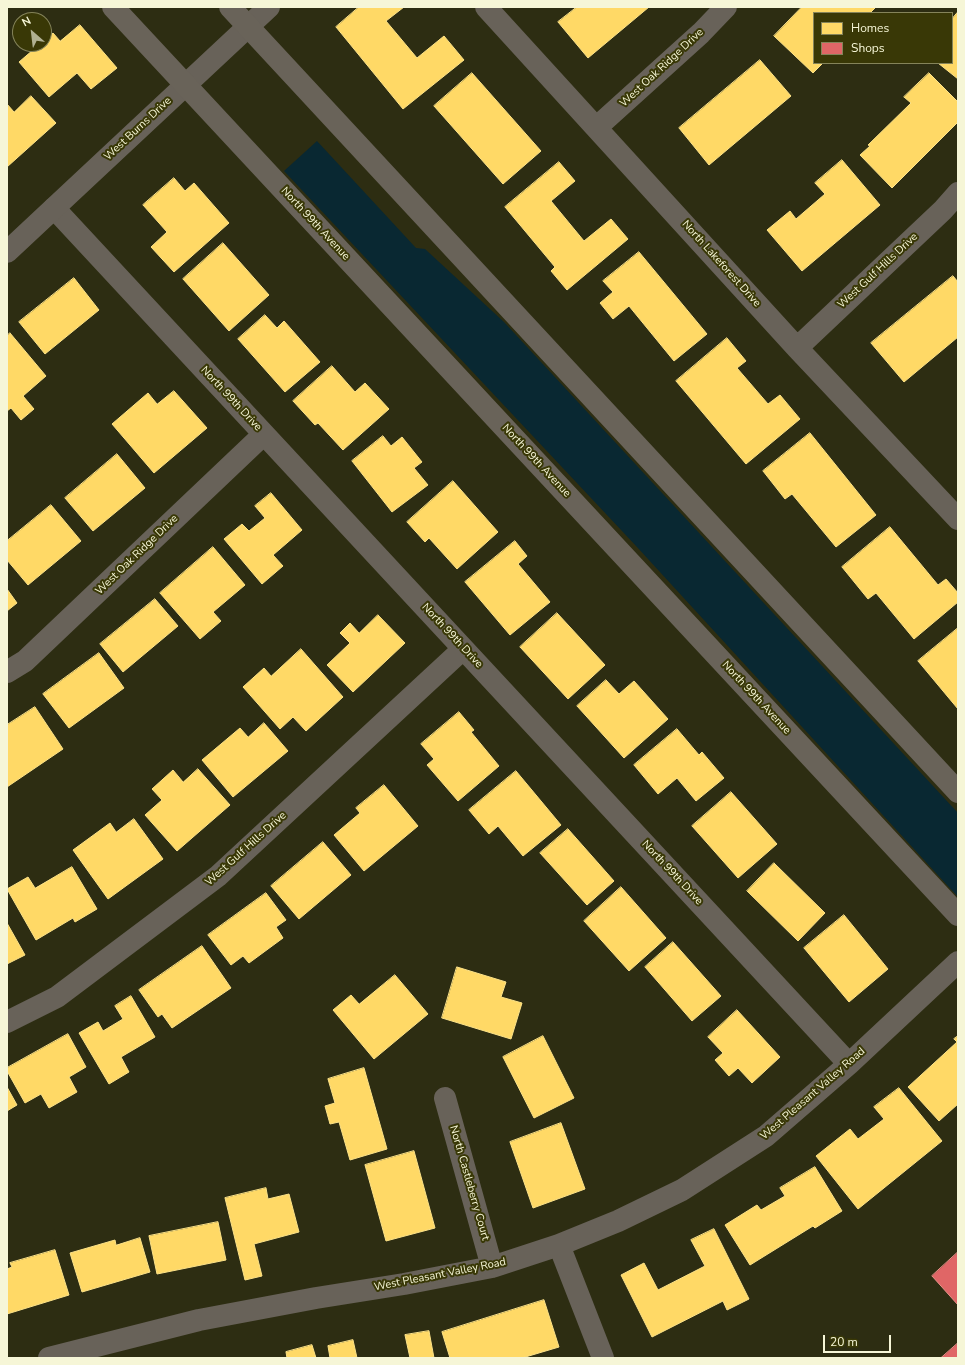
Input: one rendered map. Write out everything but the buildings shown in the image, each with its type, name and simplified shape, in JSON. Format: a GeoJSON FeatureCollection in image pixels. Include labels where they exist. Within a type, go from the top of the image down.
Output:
{"type":"FeatureCollection","features":[{"type":"Feature","properties":{"kind":"main road","name":"North 99th Avenue"},"geometry":{"type":"LineString","coordinates":[[114,7],[958,915]]}},
{"type":"Feature","properties":{"kind":"main road"},"geometry":{"type":"LineString","coordinates":[[230,7],[958,792]]}},
{"type":"Feature","properties":{"kind":"street","name":"West Burns Drive"},"geometry":{"type":"LineString","coordinates":[[7,252],[269,7]]}},
{"type":"Feature","properties":{"kind":"street","name":"North Lakeforest Drive"},"geometry":{"type":"LineString","coordinates":[[486,7],[797,348],[958,519]]}},
{"type":"Feature","properties":{"kind":"street","name":"West Oak Ridge Drive"},"geometry":{"type":"LineString","coordinates":[[597,128],[701,33],[726,7]]}},
{"type":"Feature","properties":{"kind":"street","name":"West Gulf Hills Drive"},"geometry":{"type":"LineString","coordinates":[[797,348],[943,210],[958,193]]}},
{"type":"Feature","properties":{"kind":"street","name":"North 99th Drive"},"geometry":{"type":"LineString","coordinates":[[54,208],[849,1064]]}},
{"type":"Feature","properties":{"kind":"street","name":"West Oak Ridge Drive"},"geometry":{"type":"LineString","coordinates":[[7,672],[25,661],[264,434]]}},
{"type":"Feature","properties":{"kind":"street","name":"West Gulf Hills Drive"},"geometry":{"type":"LineString","coordinates":[[7,1022],[57,996],[218,876],[463,649]]}},
{"type":"Feature","properties":{"kind":"street","name":"West Pleasant Valley Road"},"geometry":{"type":"LineString","coordinates":[[49,1358],[199,1320],[492,1267],[559,1245],[618,1221],[682,1190],[766,1136],[849,1064],[958,962]]}},
{"type":"Feature","properties":{"kind":"street","name":"North Castleberry Court"},"geometry":{"type":"LineString","coordinates":[[445,1098],[492,1267]]}},
{"type":"Feature","properties":{"kind":"street"},"geometry":{"type":"LineString","coordinates":[[559,1245],[603,1358]]}},
{"type":"Feature","properties":{"kind":"water"},"geometry":{"type":"Polygon","coordinates":[[[317,141],[416,248],[425,249],[504,322],[958,813],[958,897],[637,547],[284,171],[317,141]]]}}]}
